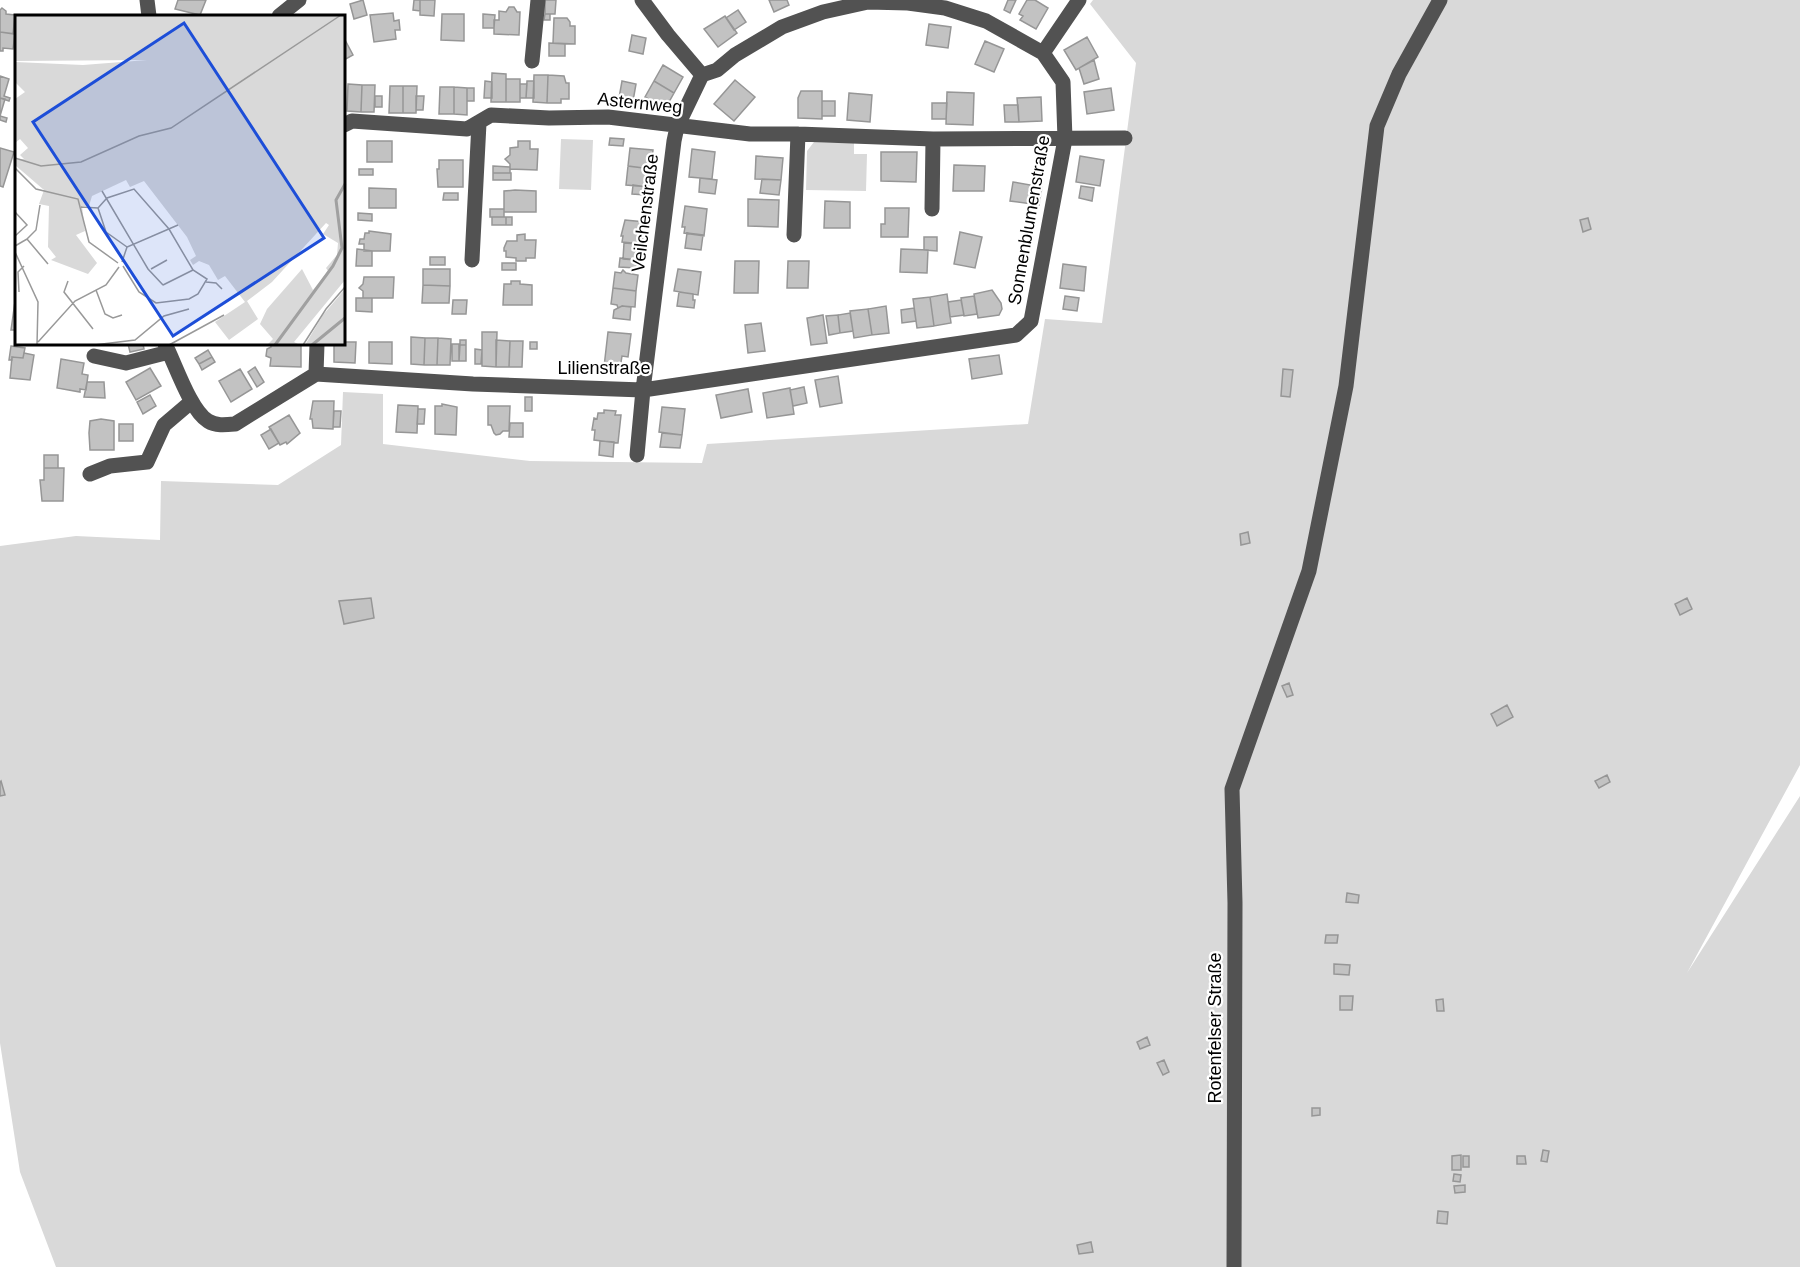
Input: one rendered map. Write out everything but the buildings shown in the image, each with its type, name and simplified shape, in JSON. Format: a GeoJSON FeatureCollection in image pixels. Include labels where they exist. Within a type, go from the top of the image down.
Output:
{"type":"FeatureCollection","features":[{"type":"Feature","properties":{"kind":"street"},"geometry":{"type":"LineString","coordinates":[[147,0],[149,15]]}},
{"type":"Feature","properties":{"kind":"street"},"geometry":{"type":"LineString","coordinates":[[280,15],[299,0]]}},
{"type":"Feature","properties":{"kind":"street"},"geometry":{"type":"LineString","coordinates":[[532,61],[538,0]]}},
{"type":"Feature","properties":{"kind":"street"},"geometry":{"type":"LineString","coordinates":[[642,0],[702,75],[717,70],[735,55],[782,27],[823,12],[868,2],[908,3],[945,8],[986,21],[1042,53],[1079,0]]}},
{"type":"Feature","properties":{"kind":"street","name":"Rotenfelser Straße"},"geometry":{"type":"LineString","coordinates":[[1234,1267],[1235,903],[1232,789],[1309,571],[1346,386],[1377,126],[1399,74],[1440,0]]}},
{"type":"Feature","properties":{"kind":"street","name":"Sonnenblumenstraße"},"geometry":{"type":"LineString","coordinates":[[1031,321],[1065,139],[1063,82],[1042,53]]}},
{"type":"Feature","properties":{"kind":"street","name":"Veilchenstraße"},"geometry":{"type":"LineString","coordinates":[[636,455],[642,390],[677,127],[702,75]]}},
{"type":"Feature","properties":{"kind":"street","name":"Asternweg"},"geometry":{"type":"LineString","coordinates":[[345,124],[352,121],[467,129],[491,116],[608,117],[750,135],[798,134],[933,139],[1125,138]]}},
{"type":"Feature","properties":{"kind":"street"},"geometry":{"type":"LineString","coordinates":[[472,260],[479,123]]}},
{"type":"Feature","properties":{"kind":"street"},"geometry":{"type":"LineString","coordinates":[[794,235],[798,134]]}},
{"type":"Feature","properties":{"kind":"street"},"geometry":{"type":"LineString","coordinates":[[932,209],[933,139]]}},
{"type":"Feature","properties":{"kind":"street","name":"Lilienstraße"},"geometry":{"type":"LineString","coordinates":[[316,374],[473,384],[642,390],[1016,335],[1031,321]]}},
{"type":"Feature","properties":{"kind":"street"},"geometry":{"type":"LineString","coordinates":[[94,356],[126,363],[167,348],[191,402],[207,421],[221,425],[235,424],[316,374],[317,345]]}},
{"type":"Feature","properties":{"kind":"street"},"geometry":{"type":"LineString","coordinates":[[90,474],[110,466],[147,462],[164,425],[191,402]]}},
{"type":"Feature","properties":{"kind":"shaded area"},"geometry":{"type":"Polygon","coordinates":[[[1093,0],[1800,0],[1800,765],[1687,973],[1800,796],[1800,1267],[56,1267],[20,1172],[0,1043],[0,546],[76,536],[160,540],[161,481],[278,485],[341,445],[343,392],[383,394],[383,444],[530,461],[702,463],[707,444],[1028,424],[1045,319],[1102,323],[1136,63],[1090,4],[1093,0]]]}},
{"type":"Feature","properties":{"kind":"shaded area"},"geometry":{"type":"Polygon","coordinates":[[[561,139],[593,140],[591,190],[559,189],[561,139]]]}},
{"type":"Feature","properties":{"kind":"shaded area"},"geometry":{"type":"Polygon","coordinates":[[[814,142],[854,143],[854,154],[867,154],[866,191],[806,190],[807,151],[814,142]]]}}]}
